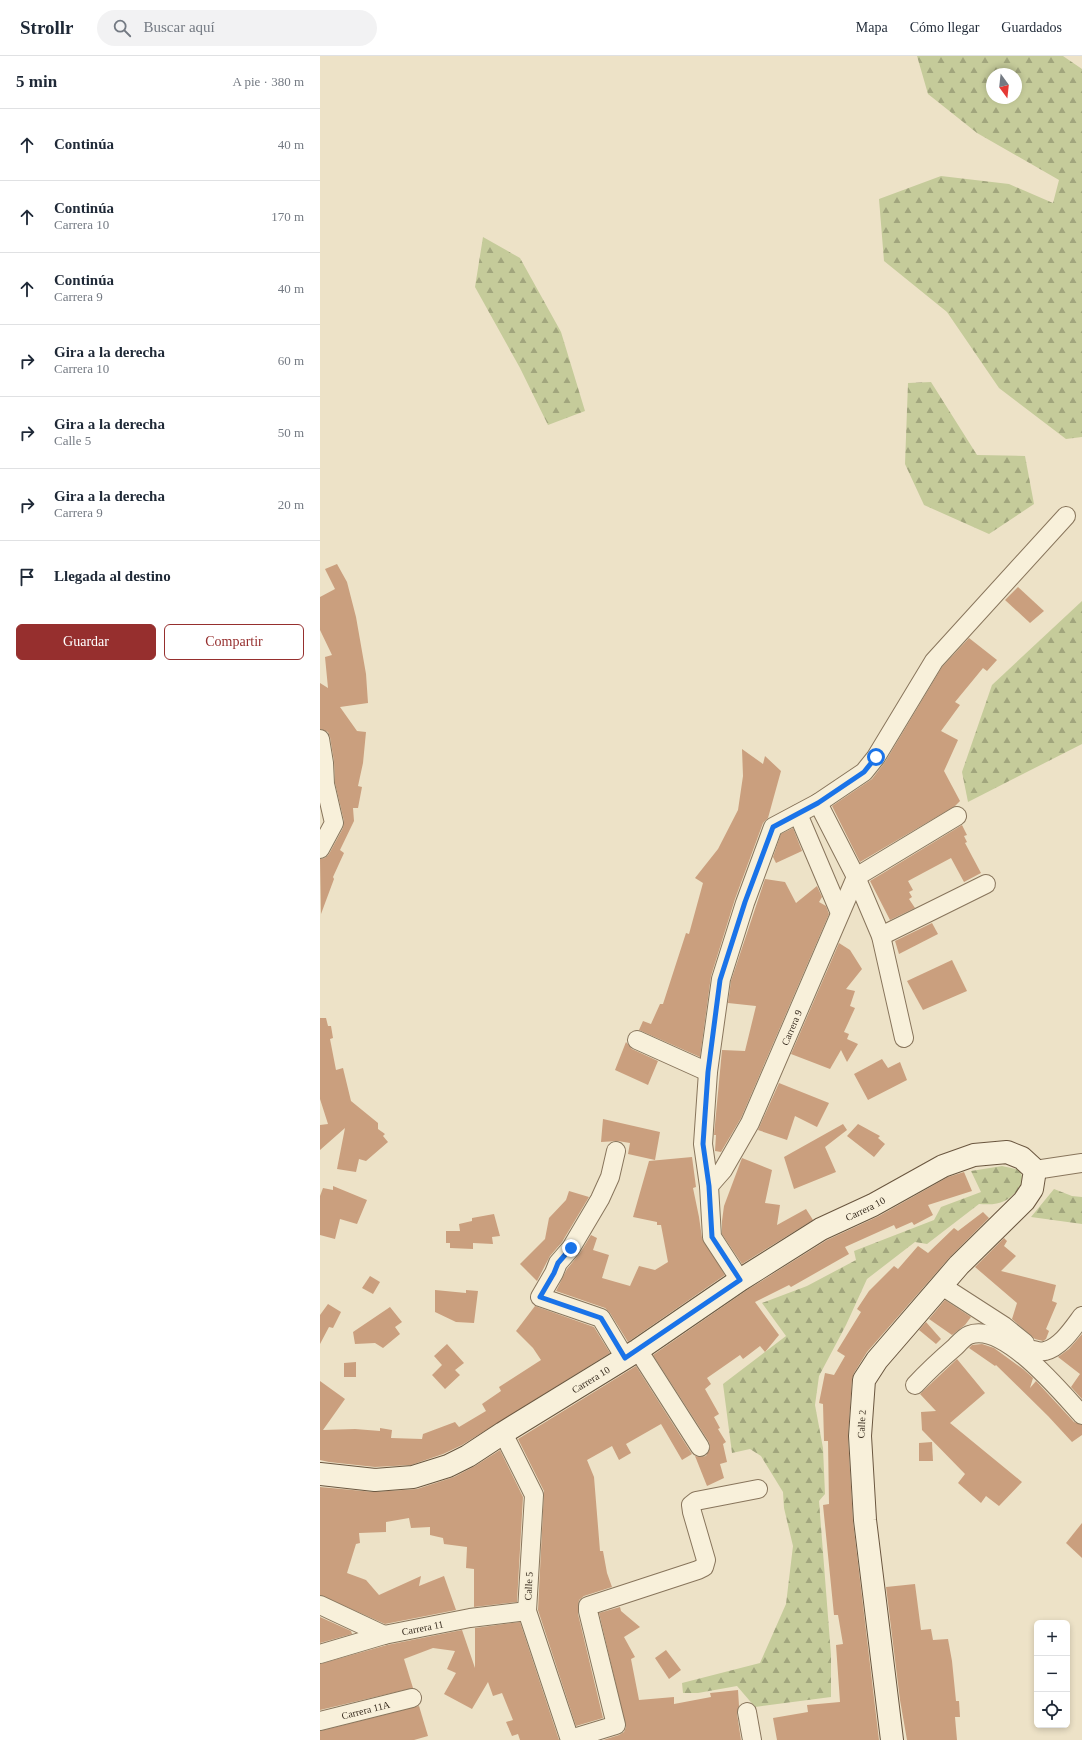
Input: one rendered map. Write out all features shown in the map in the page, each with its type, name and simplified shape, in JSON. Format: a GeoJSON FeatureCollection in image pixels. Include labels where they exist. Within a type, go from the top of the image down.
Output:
{"type":"FeatureCollection","features":[{"type":"Feature","properties":{"kind":"street"},"geometry":{"type":"LineString","coordinates":[[740,1280],[712,1237],[709,1186],[703,1144],[708,1072],[720,980],[745,902],[773,827],[818,803],[864,772],[876,757],[905,705],[934,660],[1066,516]]}},
{"type":"Feature","properties":{"kind":"street"},"geometry":{"type":"LineString","coordinates":[[320,739],[324,763],[325,784],[334,823],[320,849]]}},
{"type":"Feature","properties":{"kind":"street"},"geometry":{"type":"LineString","coordinates":[[818,803],[856,877],[881,936],[904,1038]]}},
{"type":"Feature","properties":{"kind":"street"},"geometry":{"type":"LineString","coordinates":[[798,814],[840,913]]}},
{"type":"Feature","properties":{"kind":"street"},"geometry":{"type":"LineString","coordinates":[[856,877],[957,816]]}},
{"type":"Feature","properties":{"kind":"street","name":"Carrera 9"},"geometry":{"type":"LineString","coordinates":[[709,1186],[723,1170],[750,1123],[856,877]]}},
{"type":"Feature","properties":{"kind":"street"},"geometry":{"type":"LineString","coordinates":[[881,936],[986,884]]}},
{"type":"Feature","properties":{"kind":"street"},"geometry":{"type":"LineString","coordinates":[[637,1040],[708,1072]]}},
{"type":"Feature","properties":{"kind":"street"},"geometry":{"type":"LineString","coordinates":[[616,1151],[610,1177],[600,1199],[571,1248],[558,1263],[540,1297],[601,1318],[631,1354],[700,1447]]}},
{"type":"Feature","properties":{"kind":"street","name":"Carrera 10"},"geometry":{"type":"LineString","coordinates":[[320,1474],[375,1480],[413,1476],[448,1466],[468,1456],[631,1354],[740,1280],[821,1229],[873,1205],[943,1166],[974,1155],[1007,1152],[1022,1158],[1035,1170]]}},
{"type":"Feature","properties":{"kind":"street"},"geometry":{"type":"LineString","coordinates":[[1035,1170],[1082,1163]]}},
{"type":"Feature","properties":{"kind":"street","name":"Calle 2"},"geometry":{"type":"LineString","coordinates":[[892,1740],[865,1520],[860,1436],[864,1380],[877,1360],[959,1265],[1024,1201],[1032,1188],[1035,1170]]}},
{"type":"Feature","properties":{"kind":"street"},"geometry":{"type":"LineString","coordinates":[[942,1286],[1004,1326],[1033,1350],[1039,1369]]}},
{"type":"Feature","properties":{"kind":"street"},"geometry":{"type":"LineString","coordinates":[[1033,1350],[1045,1351],[1053,1348],[1070,1333],[1082,1316]]}},
{"type":"Feature","properties":{"kind":"street"},"geometry":{"type":"LineString","coordinates":[[915,1385],[934,1365],[968,1336],[978,1333],[988,1334],[1000,1339],[1019,1352],[1039,1369],[1082,1415]]}},
{"type":"Feature","properties":{"kind":"street","name":"Calle 5"},"geometry":{"type":"LineString","coordinates":[[503,1433],[534,1495],[527,1611],[570,1740]]}},
{"type":"Feature","properties":{"kind":"street"},"geometry":{"type":"LineString","coordinates":[[570,1740],[616,1725],[588,1606],[704,1567],[706,1560],[691,1505],[696,1501],[758,1489]]}},
{"type":"Feature","properties":{"kind":"street"},"geometry":{"type":"LineString","coordinates":[[320,1605],[384,1635]]}},
{"type":"Feature","properties":{"kind":"street","name":"Carrera 11"},"geometry":{"type":"LineString","coordinates":[[320,1654],[384,1635],[470,1618],[527,1611]]}},
{"type":"Feature","properties":{"kind":"street","name":"Carrera 11A"},"geometry":{"type":"LineString","coordinates":[[320,1721],[412,1698]]}},
{"type":"Feature","properties":{"kind":"street"},"geometry":{"type":"LineString","coordinates":[[747,1712],[752,1740]]}},
{"type":"Feature","properties":{"kind":"green space"},"geometry":{"type":"Polygon","coordinates":[[[917,56],[1063,56],[1082,69],[1082,437],[1066,439],[999,388],[947,312],[884,261],[879,199],[941,176],[1009,184],[1053,203],[1059,180],[977,133],[928,94],[917,56]]]}},
{"type":"Feature","properties":{"kind":"green space"},"geometry":{"type":"Polygon","coordinates":[[[483,237],[520,258],[561,332],[585,411],[548,425],[520,368],[475,287],[483,237]]]}},
{"type":"Feature","properties":{"kind":"green space"},"geometry":{"type":"Polygon","coordinates":[[[931,382],[977,455],[1025,456],[1034,504],[989,534],[924,505],[905,464],[908,383],[931,382]]]}},
{"type":"Feature","properties":{"kind":"green space"},"geometry":{"type":"Polygon","coordinates":[[[1082,601],[1082,744],[968,802],[962,772],[992,685],[1082,601]]]}},
{"type":"Feature","properties":{"kind":"green space"},"geometry":{"type":"Polygon","coordinates":[[[1002,1166],[1020,1170],[1024,1183],[1005,1201],[994,1204],[979,1204],[927,1244],[915,1242],[867,1279],[846,1325],[819,1376],[815,1405],[823,1448],[825,1494],[819,1501],[831,1655],[831,1697],[755,1707],[737,1686],[698,1693],[683,1693],[682,1683],[760,1663],[786,1604],[793,1546],[784,1508],[783,1492],[761,1456],[750,1449],[732,1453],[723,1384],[786,1336],[762,1303],[807,1286],[856,1260],[854,1251],[934,1220],[941,1207],[981,1192],[971,1171],[1002,1166]]]}},
{"type":"Feature","properties":{"kind":"green space"},"geometry":{"type":"Polygon","coordinates":[[[1054,1189],[1072,1196],[1082,1197],[1082,1224],[1031,1217],[1054,1189]]]}},
{"type":"Feature","properties":{"kind":"building"},"geometry":{"type":"Polygon","coordinates":[[[337,564],[347,582],[356,617],[366,674],[368,703],[340,707],[357,731],[366,732],[363,763],[358,786],[362,787],[358,808],[353,808],[354,821],[340,850],[344,853],[333,877],[334,879],[321,914],[320,859],[325,858],[329,854],[343,828],[344,821],[335,783],[334,761],[330,737],[328,732],[320,729],[320,683],[328,688],[325,657],[332,655],[320,630],[320,597],[335,589],[325,569],[337,564]]]}},
{"type":"Feature","properties":{"kind":"building"},"geometry":{"type":"Polygon","coordinates":[[[1018,587],[1044,611],[1030,623],[1005,600],[1018,587]]]}},
{"type":"Feature","properties":{"kind":"building"},"geometry":{"type":"Polygon","coordinates":[[[969,638],[997,660],[987,671],[983,668],[955,702],[960,705],[941,731],[958,740],[944,771],[960,801],[955,806],[860,862],[832,806],[872,779],[885,762],[942,667],[969,638]]]}},
{"type":"Feature","properties":{"kind":"building"},"geometry":{"type":"Polygon","coordinates":[[[742,749],[763,764],[765,756],[781,771],[768,818],[763,823],[735,899],[711,976],[700,1057],[639,1030],[643,1021],[651,1024],[660,1004],[663,1004],[686,933],[689,934],[703,883],[695,878],[718,849],[738,810],[743,776],[742,749]]]}},
{"type":"Feature","properties":{"kind":"building"},"geometry":{"type":"Polygon","coordinates":[[[962,825],[967,835],[964,836],[967,842],[965,843],[981,873],[964,882],[951,858],[908,881],[913,890],[909,892],[912,897],[909,899],[915,908],[890,920],[870,881],[962,825]]]}},
{"type":"Feature","properties":{"kind":"building"},"geometry":{"type":"Polygon","coordinates":[[[793,828],[802,851],[776,863],[773,857],[781,834],[793,828]]]}},
{"type":"Feature","properties":{"kind":"building"},"geometry":{"type":"Polygon","coordinates":[[[765,879],[785,882],[796,903],[817,886],[822,897],[819,902],[826,906],[829,914],[741,1118],[721,1152],[715,1151],[716,1135],[714,1135],[722,1050],[745,1051],[756,1006],[728,1003],[731,981],[765,879]]]}},
{"type":"Feature","properties":{"kind":"building"},"geometry":{"type":"Polygon","coordinates":[[[932,923],[938,934],[899,954],[895,941],[932,923]]]}},
{"type":"Feature","properties":{"kind":"building"},"geometry":{"type":"Polygon","coordinates":[[[839,943],[850,950],[862,969],[846,989],[855,991],[850,1006],[855,1008],[844,1032],[849,1034],[847,1039],[858,1044],[847,1062],[841,1050],[830,1069],[791,1054],[839,943]]]}},
{"type":"Feature","properties":{"kind":"building"},"geometry":{"type":"Polygon","coordinates":[[[952,960],[967,991],[923,1010],[907,981],[952,960]]]}},
{"type":"Feature","properties":{"kind":"building"},"geometry":{"type":"Polygon","coordinates":[[[320,1018],[326,1018],[328,1026],[331,1026],[333,1038],[330,1039],[336,1070],[343,1068],[351,1101],[378,1123],[378,1129],[385,1134],[383,1136],[388,1142],[366,1161],[359,1159],[356,1172],[337,1169],[345,1128],[320,1150],[320,1125],[328,1124],[320,1099],[320,1018]]]}},
{"type":"Feature","properties":{"kind":"building"},"geometry":{"type":"Polygon","coordinates":[[[626,1042],[632,1049],[658,1061],[648,1085],[615,1070],[626,1042]]]}},
{"type":"Feature","properties":{"kind":"building"},"geometry":{"type":"Polygon","coordinates":[[[882,1059],[888,1068],[900,1062],[907,1080],[868,1100],[854,1074],[882,1059]]]}},
{"type":"Feature","properties":{"kind":"building"},"geometry":{"type":"Polygon","coordinates":[[[779,1083],[829,1103],[817,1127],[795,1116],[787,1140],[758,1130],[779,1083]]]}},
{"type":"Feature","properties":{"kind":"building"},"geometry":{"type":"Polygon","coordinates":[[[603,1119],[660,1132],[655,1160],[628,1154],[630,1143],[618,1141],[601,1142],[603,1119]]]}},
{"type":"Feature","properties":{"kind":"building"},"geometry":{"type":"Polygon","coordinates":[[[843,1124],[847,1130],[825,1147],[836,1172],[794,1189],[784,1157],[843,1124]]]}},
{"type":"Feature","properties":{"kind":"building"},"geometry":{"type":"Polygon","coordinates":[[[858,1124],[880,1136],[878,1138],[885,1144],[874,1157],[847,1136],[858,1124]]]}},
{"type":"Feature","properties":{"kind":"building"},"geometry":{"type":"Polygon","coordinates":[[[692,1157],[696,1187],[693,1188],[702,1238],[725,1275],[628,1342],[610,1313],[605,1308],[556,1291],[567,1269],[580,1253],[591,1235],[597,1238],[593,1250],[609,1255],[602,1278],[630,1286],[639,1266],[655,1270],[668,1262],[661,1225],[657,1225],[657,1222],[633,1217],[649,1161],[692,1157]]]}},
{"type":"Feature","properties":{"kind":"building"},"geometry":{"type":"Polygon","coordinates":[[[742,1158],[772,1170],[765,1203],[780,1205],[777,1225],[806,1209],[813,1220],[742,1264],[722,1234],[722,1221],[724,1206],[742,1158]]]}},
{"type":"Feature","properties":{"kind":"building"},"geometry":{"type":"Polygon","coordinates":[[[964,1172],[972,1191],[928,1205],[933,1215],[914,1225],[912,1222],[896,1229],[894,1225],[845,1247],[849,1254],[791,1287],[789,1285],[755,1302],[779,1335],[765,1352],[760,1346],[743,1359],[740,1355],[707,1378],[711,1384],[705,1389],[719,1414],[714,1417],[720,1428],[718,1429],[726,1442],[723,1444],[727,1462],[720,1464],[724,1478],[707,1486],[695,1456],[706,1456],[710,1447],[709,1442],[653,1355],[747,1290],[827,1240],[879,1216],[948,1177],[964,1172]]]}},
{"type":"Feature","properties":{"kind":"building"},"geometry":{"type":"Polygon","coordinates":[[[333,1186],[367,1200],[357,1224],[340,1219],[335,1239],[320,1235],[320,1196],[323,1188],[333,1190],[333,1186]]]}},
{"type":"Feature","properties":{"kind":"building"},"geometry":{"type":"Polygon","coordinates":[[[569,1191],[589,1197],[562,1242],[550,1256],[537,1281],[520,1264],[545,1239],[549,1218],[566,1200],[569,1191]]]}},
{"type":"Feature","properties":{"kind":"building"},"geometry":{"type":"Polygon","coordinates":[[[983,1212],[989,1218],[950,1257],[867,1352],[852,1379],[848,1437],[853,1521],[879,1740],[777,1740],[773,1718],[808,1712],[807,1705],[840,1702],[836,1645],[843,1644],[838,1615],[834,1615],[823,1505],[829,1504],[828,1441],[824,1441],[823,1404],[819,1403],[825,1373],[834,1375],[845,1356],[837,1351],[861,1312],[857,1309],[869,1291],[894,1266],[898,1269],[918,1246],[928,1253],[954,1228],[958,1231],[983,1212]]]}},
{"type":"Feature","properties":{"kind":"building"},"geometry":{"type":"Polygon","coordinates":[[[494,1214],[500,1236],[492,1237],[493,1244],[473,1243],[473,1249],[450,1248],[450,1243],[446,1243],[446,1231],[460,1231],[459,1224],[472,1221],[472,1218],[494,1214]]]}},
{"type":"Feature","properties":{"kind":"building"},"geometry":{"type":"Polygon","coordinates":[[[1004,1238],[1007,1241],[1004,1246],[1016,1256],[1001,1271],[1056,1285],[1052,1301],[1057,1303],[1046,1329],[1049,1331],[1046,1339],[1043,1341],[1035,1339],[1012,1319],[1017,1303],[975,1267],[1004,1238]]]}},
{"type":"Feature","properties":{"kind":"building"},"geometry":{"type":"Polygon","coordinates":[[[370,1276],[380,1282],[373,1294],[362,1288],[370,1276]]]}},
{"type":"Feature","properties":{"kind":"building"},"geometry":{"type":"Polygon","coordinates":[[[435,1290],[466,1293],[466,1290],[478,1291],[474,1323],[456,1322],[435,1312],[435,1290]]]}},
{"type":"Feature","properties":{"kind":"building"},"geometry":{"type":"Polygon","coordinates":[[[945,1300],[971,1317],[965,1325],[952,1335],[929,1319],[945,1300]]]}},
{"type":"Feature","properties":{"kind":"building"},"geometry":{"type":"Polygon","coordinates":[[[328,1304],[341,1312],[333,1328],[329,1327],[320,1344],[320,1315],[328,1304]]]}},
{"type":"Feature","properties":{"kind":"building"},"geometry":{"type":"Polygon","coordinates":[[[535,1306],[594,1327],[610,1353],[462,1445],[443,1454],[411,1465],[375,1467],[320,1460],[320,1381],[345,1399],[323,1430],[355,1429],[380,1431],[380,1428],[392,1430],[391,1438],[422,1439],[423,1434],[455,1422],[459,1427],[486,1411],[482,1404],[501,1391],[499,1387],[541,1360],[533,1348],[516,1331],[535,1306]]]}},
{"type":"Feature","properties":{"kind":"building"},"geometry":{"type":"Polygon","coordinates":[[[390,1307],[402,1322],[395,1327],[400,1334],[383,1348],[375,1343],[355,1344],[353,1332],[390,1307]]]}},
{"type":"Feature","properties":{"kind":"building"},"geometry":{"type":"Polygon","coordinates":[[[926,1322],[941,1339],[936,1344],[919,1330],[926,1322]]]}},
{"type":"Feature","properties":{"kind":"building"},"geometry":{"type":"Polygon","coordinates":[[[1082,1334],[1082,1399],[1071,1387],[1080,1374],[1058,1357],[1069,1349],[1082,1334]]]}},
{"type":"Feature","properties":{"kind":"building"},"geometry":{"type":"Polygon","coordinates":[[[447,1344],[464,1363],[455,1370],[460,1375],[445,1389],[432,1375],[442,1365],[434,1356],[447,1344]]]}},
{"type":"Feature","properties":{"kind":"building"},"geometry":{"type":"Polygon","coordinates":[[[982,1344],[994,1348],[1033,1378],[1030,1388],[1036,1381],[1074,1422],[1082,1425],[1082,1435],[1072,1442],[996,1365],[995,1366],[969,1348],[972,1345],[982,1344]]]}},
{"type":"Feature","properties":{"kind":"building"},"geometry":{"type":"Polygon","coordinates":[[[957,1359],[985,1393],[950,1423],[1022,1482],[999,1506],[986,1496],[981,1503],[958,1483],[965,1474],[922,1430],[921,1412],[936,1411],[920,1394],[957,1359]]]}},
{"type":"Feature","properties":{"kind":"building"},"geometry":{"type":"Polygon","coordinates":[[[356,1362],[356,1377],[344,1377],[344,1363],[356,1362]]]}},
{"type":"Feature","properties":{"kind":"building"},"geometry":{"type":"Polygon","coordinates":[[[636,1366],[692,1454],[682,1460],[661,1424],[626,1444],[631,1453],[619,1460],[612,1446],[587,1460],[594,1477],[600,1551],[603,1551],[607,1573],[612,1587],[584,1596],[579,1600],[578,1614],[603,1718],[576,1726],[538,1610],[544,1491],[518,1439],[636,1366]]]}},
{"type":"Feature","properties":{"kind":"building"},"geometry":{"type":"Polygon","coordinates":[[[932,1442],[933,1461],[919,1461],[919,1443],[932,1442]]]}},
{"type":"Feature","properties":{"kind":"building"},"geometry":{"type":"Polygon","coordinates":[[[500,1450],[523,1497],[517,1602],[474,1607],[474,1569],[466,1568],[467,1547],[444,1544],[443,1538],[430,1535],[430,1527],[411,1528],[409,1518],[386,1522],[386,1532],[359,1533],[360,1543],[356,1544],[347,1573],[366,1580],[379,1595],[421,1576],[419,1586],[444,1576],[456,1610],[385,1624],[320,1595],[320,1487],[374,1492],[417,1489],[454,1477],[500,1450]]]}},
{"type":"Feature","properties":{"kind":"building"},"geometry":{"type":"Polygon","coordinates":[[[1082,1523],[1082,1558],[1066,1543],[1082,1523]]]}},
{"type":"Feature","properties":{"kind":"building"},"geometry":{"type":"Polygon","coordinates":[[[915,1584],[921,1630],[931,1629],[933,1640],[948,1639],[956,1701],[959,1701],[960,1717],[955,1717],[957,1740],[907,1740],[900,1700],[886,1587],[915,1584]]]}},
{"type":"Feature","properties":{"kind":"building"},"geometry":{"type":"Polygon","coordinates":[[[620,1607],[621,1611],[640,1627],[624,1637],[635,1657],[631,1659],[639,1700],[674,1697],[674,1704],[711,1697],[710,1693],[738,1690],[739,1706],[737,1714],[741,1740],[603,1740],[619,1735],[624,1732],[626,1727],[599,1613],[620,1607]]]}},
{"type":"Feature","properties":{"kind":"building"},"geometry":{"type":"Polygon","coordinates":[[[320,1617],[351,1631],[352,1634],[320,1643],[320,1617]]]}},
{"type":"Feature","properties":{"kind":"building"},"geometry":{"type":"Polygon","coordinates":[[[520,1622],[559,1740],[520,1740],[518,1734],[512,1736],[506,1722],[513,1720],[502,1693],[493,1696],[488,1682],[472,1709],[444,1694],[456,1673],[447,1669],[455,1651],[433,1648],[404,1659],[413,1688],[320,1710],[320,1664],[387,1645],[462,1630],[475,1668],[475,1628],[520,1622]]]}},
{"type":"Feature","properties":{"kind":"building"},"geometry":{"type":"Polygon","coordinates":[[[666,1650],[681,1670],[669,1679],[655,1658],[666,1650]]]}},
{"type":"Feature","properties":{"kind":"building"},"geometry":{"type":"Polygon","coordinates":[[[419,1706],[428,1736],[414,1740],[320,1740],[320,1731],[419,1706]]]}},
{"type":"Feature","properties":{"kind":"route"},"geometry":{"type":"LineString","coordinates":[[571,1248],[558,1263],[540,1297],[601,1318],[625,1358],[740,1280],[712,1237],[709,1186],[703,1144],[708,1072],[720,980],[745,902],[773,827],[818,803],[864,772],[876,757]]}}]}
